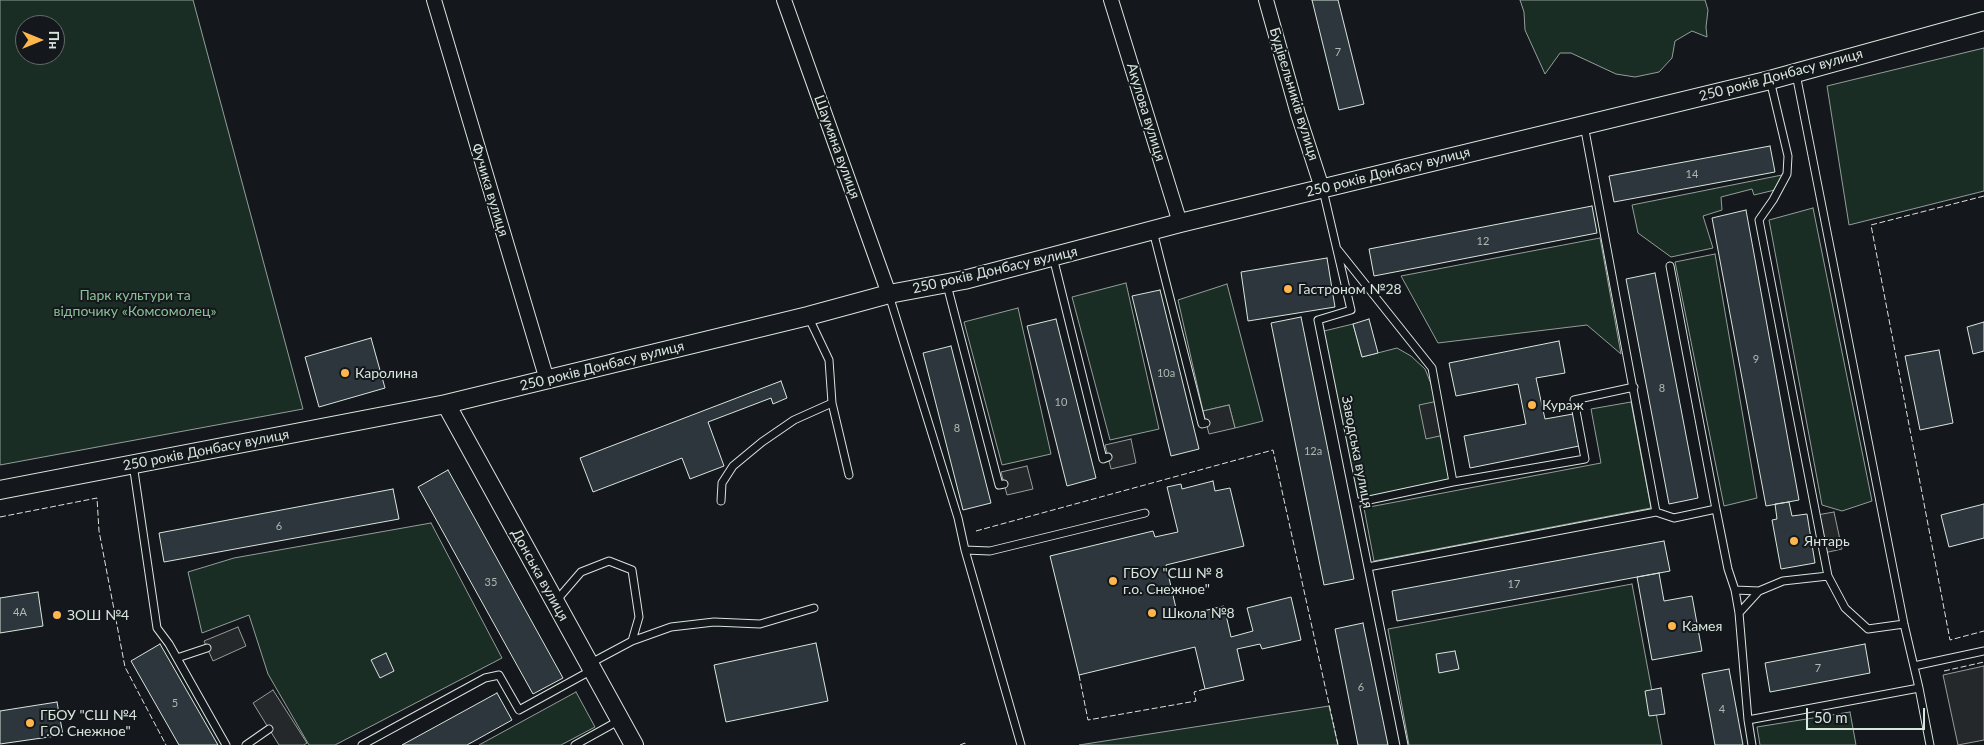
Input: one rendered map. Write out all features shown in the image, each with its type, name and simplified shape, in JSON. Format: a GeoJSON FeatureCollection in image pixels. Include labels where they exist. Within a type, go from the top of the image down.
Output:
{"type":"FeatureCollection","features":[{"type":"Feature","properties":{"kind":"street","name":"Фучика вулиця"},"geometry":{"type":"LineString","coordinates":[[434,0],[547,380]]}},
{"type":"Feature","properties":{"kind":"street","name":"Шаумяна вулиця"},"geometry":{"type":"LineString","coordinates":[[784,0],[889,294]]}},
{"type":"Feature","properties":{"kind":"street","name":"Акулова вулиця"},"geometry":{"type":"LineString","coordinates":[[1111,0],[1180,224]]}},
{"type":"Feature","properties":{"kind":"street","name":"Будівельників вулиця"},"geometry":{"type":"LineString","coordinates":[[1266,0],[1298,114],[1322,188]]}},
{"type":"Feature","properties":{"kind":"street","name":"250 років Донбасу вулиця"},"geometry":{"type":"LineString","coordinates":[[0,490],[446,404],[808,316],[889,294],[946,284],[1322,188],[1770,80],[1984,21]]}},
{"type":"Feature","properties":{"kind":"street","name":"Донська вулиця"},"geometry":{"type":"LineString","coordinates":[[446,404],[634,745]]}},
{"type":"Feature","properties":{"kind":"lane"},"geometry":{"type":"LineString","coordinates":[[1796,72],[1904,624],[1930,745]]}},
{"type":"Feature","properties":{"kind":"lane"},"geometry":{"type":"LineString","coordinates":[[1770,80],[1788,156],[1787,174],[1773,200],[1759,220],[1828,576],[1845,608],[1868,629],[1904,624]]}},
{"type":"Feature","properties":{"kind":"lane"},"geometry":{"type":"LineString","coordinates":[[1584,125],[1656,512]]}},
{"type":"Feature","properties":{"kind":"lane","name":"Заводська вулиця"},"geometry":{"type":"LineString","coordinates":[[1322,188],[1351,310],[1318,320],[1404,745]]}},
{"type":"Feature","properties":{"kind":"lane"},"geometry":{"type":"LineString","coordinates":[[1153,230],[1202,424],[1206,423]]}},
{"type":"Feature","properties":{"kind":"lane"},"geometry":{"type":"LineString","coordinates":[[1336,248],[1432,368],[1453,482]]}},
{"type":"Feature","properties":{"kind":"lane"},"geometry":{"type":"LineString","coordinates":[[1053,257],[1103,459],[1108,458]]}},
{"type":"Feature","properties":{"kind":"lane"},"geometry":{"type":"LineString","coordinates":[[1670,266],[1716,509],[1739,613],[1748,720],[1752,745]]}},
{"type":"Feature","properties":{"kind":"lane"},"geometry":{"type":"LineString","coordinates":[[946,284],[999,485],[1004,484]]}},
{"type":"Feature","properties":{"kind":"lane"},"geometry":{"type":"LineString","coordinates":[[889,294],[958,518],[1021,745]]}},
{"type":"Feature","properties":{"kind":"lane"},"geometry":{"type":"LineString","coordinates":[[808,316],[829,360],[832,403],[849,475]]}},
{"type":"Feature","properties":{"kind":"lane"},"geometry":{"type":"LineString","coordinates":[[1355,503],[1453,482],[1585,459],[1574,400],[1634,387]]}},
{"type":"Feature","properties":{"kind":"lane"},"geometry":{"type":"LineString","coordinates":[[721,501],[722,483],[733,466],[762,442],[794,420],[832,403]]}},
{"type":"Feature","properties":{"kind":"lane"},"geometry":{"type":"LineString","coordinates":[[133,463],[157,628],[177,658],[226,745]]}},
{"type":"Feature","properties":{"kind":"lane"},"geometry":{"type":"LineString","coordinates":[[1368,567],[1656,512],[1674,518],[1716,509]]}},
{"type":"Feature","properties":{"kind":"lane"},"geometry":{"type":"LineString","coordinates":[[966,550],[990,551],[1144,513]]}},
{"type":"Feature","properties":{"kind":"lane"},"geometry":{"type":"LineString","coordinates":[[555,602],[581,572],[609,561],[632,570],[640,617],[632,641]]}},
{"type":"Feature","properties":{"kind":"lane"},"geometry":{"type":"LineString","coordinates":[[1739,613],[1759,591],[1782,581],[1828,576]]}},
{"type":"Feature","properties":{"kind":"lane"},"geometry":{"type":"LineString","coordinates":[[1735,590],[1759,591]]}},
{"type":"Feature","properties":{"kind":"lane"},"geometry":{"type":"LineString","coordinates":[[362,745],[485,678],[500,675],[519,710],[632,641],[671,627],[714,622],[760,624],[814,608]]}},
{"type":"Feature","properties":{"kind":"lane"},"geometry":{"type":"LineString","coordinates":[[177,658],[207,648]]}},
{"type":"Feature","properties":{"kind":"lane"},"geometry":{"type":"LineString","coordinates":[[1914,666],[1984,651]]}},
{"type":"Feature","properties":{"kind":"lane"},"geometry":{"type":"LineString","coordinates":[[1748,720],[1919,688]]}},
{"type":"Feature","properties":{"kind":"lane"},"geometry":{"type":"LineString","coordinates":[[575,745],[620,720]]}},
{"type":"Feature","properties":{"kind":"lane"},"geometry":{"type":"LineString","coordinates":[[246,745],[270,729]]}},
{"type":"Feature","properties":{"kind":"green space","name":"Парк культури та відпочику «Комсомолец»"},"geometry":{"type":"Polygon","coordinates":[[[0,0],[193,0],[303,409],[0,465],[0,0]]]}},
{"type":"Feature","properties":{"kind":"green space"},"geometry":{"type":"Polygon","coordinates":[[[1520,0],[1705,0],[1708,10],[1707,37],[1692,31],[1675,41],[1672,58],[1659,72],[1635,77],[1616,74],[1571,53],[1560,53],[1545,74],[1525,30],[1524,12],[1520,0]]]}},
{"type":"Feature","properties":{"kind":"green space"},"geometry":{"type":"Polygon","coordinates":[[[1984,48],[1984,191],[1849,225],[1827,86],[1984,48]]]}},
{"type":"Feature","properties":{"kind":"green space"},"geometry":{"type":"Polygon","coordinates":[[[1787,174],[1779,189],[1754,195],[1752,189],[1721,197],[1722,210],[1703,216],[1713,248],[1671,257],[1638,233],[1632,205],[1787,174]]]}},
{"type":"Feature","properties":{"kind":"green space"},"geometry":{"type":"Polygon","coordinates":[[[1813,208],[1872,501],[1842,511],[1822,505],[1769,220],[1813,208]]]}},
{"type":"Feature","properties":{"kind":"green space"},"geometry":{"type":"Polygon","coordinates":[[[1600,238],[1621,354],[1587,325],[1438,343],[1401,276],[1600,238]]]}},
{"type":"Feature","properties":{"kind":"green space"},"geometry":{"type":"Polygon","coordinates":[[[1715,254],[1757,498],[1724,506],[1675,262],[1715,254]]]}},
{"type":"Feature","properties":{"kind":"green space"},"geometry":{"type":"Polygon","coordinates":[[[1126,283],[1159,429],[1110,440],[1072,297],[1126,283]]]}},
{"type":"Feature","properties":{"kind":"green space"},"geometry":{"type":"Polygon","coordinates":[[[1227,284],[1263,421],[1235,428],[1229,405],[1203,411],[1178,300],[1227,284]]]}},
{"type":"Feature","properties":{"kind":"green space"},"geometry":{"type":"Polygon","coordinates":[[[1018,308],[1051,454],[1002,465],[964,322],[1018,308]]]}},
{"type":"Feature","properties":{"kind":"green space"},"geometry":{"type":"Polygon","coordinates":[[[1353,324],[1362,357],[1397,348],[1411,356],[1425,369],[1438,401],[1426,438],[1444,435],[1453,482],[1355,503],[1320,332],[1353,324]]]}},
{"type":"Feature","properties":{"kind":"green space"},"geometry":{"type":"Polygon","coordinates":[[[1631,402],[1651,508],[1374,561],[1364,508],[1601,463],[1591,409],[1631,402]]]}},
{"type":"Feature","properties":{"kind":"green space"},"geometry":{"type":"Polygon","coordinates":[[[431,523],[502,658],[335,745],[309,745],[268,674],[249,615],[202,633],[188,572],[234,558],[431,523]]]}},
{"type":"Feature","properties":{"kind":"green space"},"geometry":{"type":"Polygon","coordinates":[[[1632,584],[1662,745],[1409,745],[1388,629],[1632,584]]]}},
{"type":"Feature","properties":{"kind":"green space"},"geometry":{"type":"Polygon","coordinates":[[[576,692],[595,727],[561,745],[479,745],[576,692]]]}},
{"type":"Feature","properties":{"kind":"green space"},"geometry":{"type":"Polygon","coordinates":[[[1329,706],[1338,745],[1079,745],[1329,706]]]}},
{"type":"Feature","properties":{"kind":"green space"},"geometry":{"type":"Polygon","coordinates":[[[1850,712],[1856,745],[1760,745],[1757,727],[1850,712]]]}},
{"type":"Feature","properties":{"kind":"shaded area"},"geometry":{"type":"Polygon","coordinates":[[[1438,401],[1444,435],[1426,439],[1419,405],[1438,401]]]}},
{"type":"Feature","properties":{"kind":"shaded area"},"geometry":{"type":"Polygon","coordinates":[[[1229,405],[1235,428],[1209,434],[1203,411],[1229,405]]]}},
{"type":"Feature","properties":{"kind":"shaded area"},"geometry":{"type":"Polygon","coordinates":[[[1131,439],[1136,463],[1111,469],[1105,445],[1131,439]]]}},
{"type":"Feature","properties":{"kind":"shaded area"},"geometry":{"type":"Polygon","coordinates":[[[1027,466],[1033,489],[1007,495],[1001,472],[1027,466]]]}},
{"type":"Feature","properties":{"kind":"shaded area"},"geometry":{"type":"Polygon","coordinates":[[[1834,512],[1842,549],[1824,553],[1817,515],[1834,512]]]}},
{"type":"Feature","properties":{"kind":"shaded area"},"geometry":{"type":"Polygon","coordinates":[[[238,627],[246,646],[213,661],[204,641],[238,627]]]}},
{"type":"Feature","properties":{"kind":"shaded area"},"geometry":{"type":"Polygon","coordinates":[[[1984,666],[1984,740],[1958,745],[1943,675],[1984,666]]]}},
{"type":"Feature","properties":{"kind":"shaded area"},"geometry":{"type":"Polygon","coordinates":[[[273,690],[307,743],[304,745],[279,745],[253,703],[273,690]]]}},
{"type":"Feature","properties":{"kind":"building"},"geometry":{"type":"Polygon","coordinates":[[[1312,0],[1338,0],[1364,104],[1339,110],[1312,0]]]}},
{"type":"Feature","properties":{"kind":"building"},"geometry":{"type":"Polygon","coordinates":[[[1770,146],[1775,172],[1614,202],[1609,176],[1770,146]]]}},
{"type":"Feature","properties":{"kind":"building"},"geometry":{"type":"Polygon","coordinates":[[[1592,206],[1597,233],[1374,276],[1369,249],[1592,206]]]}},
{"type":"Feature","properties":{"kind":"building"},"geometry":{"type":"Polygon","coordinates":[[[1746,210],[1799,500],[1766,506],[1712,218],[1746,210]]]}},
{"type":"Feature","properties":{"kind":"building","name":"Гастроном №28"},"geometry":{"type":"Polygon","coordinates":[[[1327,258],[1335,307],[1248,321],[1241,272],[1327,258]]]}},
{"type":"Feature","properties":{"kind":"building"},"geometry":{"type":"Polygon","coordinates":[[[1655,273],[1698,498],[1669,504],[1626,279],[1655,273]]]}},
{"type":"Feature","properties":{"kind":"building"},"geometry":{"type":"Polygon","coordinates":[[[1160,290],[1199,449],[1171,456],[1132,296],[1160,290]]]}},
{"type":"Feature","properties":{"kind":"building"},"geometry":{"type":"Polygon","coordinates":[[[1301,317],[1354,579],[1324,585],[1271,323],[1301,317]]]}},
{"type":"Feature","properties":{"kind":"building"},"geometry":{"type":"Polygon","coordinates":[[[1056,319],[1096,478],[1067,486],[1027,326],[1056,319]]]}},
{"type":"Feature","properties":{"kind":"building"},"geometry":{"type":"Polygon","coordinates":[[[1369,319],[1378,353],[1362,357],[1353,324],[1369,319]]]}},
{"type":"Feature","properties":{"kind":"building"},"geometry":{"type":"Polygon","coordinates":[[[1984,322],[1984,351],[1973,354],[1967,327],[1984,322]]]}},
{"type":"Feature","properties":{"kind":"building","name":"Каролина"},"geometry":{"type":"Polygon","coordinates":[[[371,338],[385,388],[319,407],[305,357],[371,338]]]}},
{"type":"Feature","properties":{"kind":"building","name":"Кураж"},"geometry":{"type":"Polygon","coordinates":[[[1559,341],[1565,373],[1536,378],[1545,419],[1573,414],[1579,446],[1470,468],[1464,436],[1526,424],[1518,384],[1456,396],[1449,363],[1559,341]]]}},
{"type":"Feature","properties":{"kind":"building"},"geometry":{"type":"Polygon","coordinates":[[[951,346],[991,503],[963,510],[923,353],[951,346]]]}},
{"type":"Feature","properties":{"kind":"building"},"geometry":{"type":"Polygon","coordinates":[[[1939,350],[1953,423],[1920,430],[1905,356],[1939,350]]]}},
{"type":"Feature","properties":{"kind":"building"},"geometry":{"type":"Polygon","coordinates":[[[781,381],[787,398],[773,404],[771,398],[708,422],[724,466],[690,479],[682,458],[593,492],[580,458],[781,381]]]}},
{"type":"Feature","properties":{"kind":"building"},"geometry":{"type":"Polygon","coordinates":[[[448,470],[563,678],[533,694],[418,487],[448,470]]]}},
{"type":"Feature","properties":{"kind":"building","name":"ГБОУ \"СШ № 8 г.о. Снежное\""},"geometry":{"type":"Polygon","coordinates":[[[1213,481],[1215,491],[1230,488],[1244,546],[1166,565],[1178,617],[1224,606],[1231,637],[1253,631],[1247,608],[1291,597],[1301,640],[1262,649],[1260,644],[1237,649],[1244,680],[1205,689],[1195,647],[1079,675],[1050,556],[1153,531],[1155,537],[1178,532],[1167,487],[1181,484],[1182,489],[1213,481]]]}},
{"type":"Feature","properties":{"kind":"building"},"geometry":{"type":"Polygon","coordinates":[[[393,489],[399,519],[164,562],[159,533],[393,489]]]}},
{"type":"Feature","properties":{"kind":"building","name":"Янтарь"},"geometry":{"type":"Polygon","coordinates":[[[1789,502],[1792,516],[1807,514],[1815,563],[1781,569],[1772,520],[1777,519],[1775,504],[1789,502]]]}},
{"type":"Feature","properties":{"kind":"building"},"geometry":{"type":"Polygon","coordinates":[[[1984,504],[1984,538],[1949,547],[1941,515],[1984,504]]]}},
{"type":"Feature","properties":{"kind":"building"},"geometry":{"type":"Polygon","coordinates":[[[1664,541],[1670,571],[1397,621],[1392,591],[1664,541]]]}},
{"type":"Feature","properties":{"kind":"building","name":"Камея"},"geometry":{"type":"Polygon","coordinates":[[[1659,573],[1664,601],[1692,596],[1702,651],[1652,660],[1637,577],[1659,573]]]}},
{"type":"Feature","properties":{"kind":"building"},"geometry":{"type":"Polygon","coordinates":[[[38,592],[43,626],[0,633],[0,598],[38,592]]]}},
{"type":"Feature","properties":{"kind":"building"},"geometry":{"type":"Polygon","coordinates":[[[1363,623],[1388,745],[1358,745],[1335,629],[1363,623]]]}},
{"type":"Feature","properties":{"kind":"building"},"geometry":{"type":"Polygon","coordinates":[[[816,643],[828,701],[726,722],[714,665],[816,643]]]}},
{"type":"Feature","properties":{"kind":"building"},"geometry":{"type":"Polygon","coordinates":[[[160,644],[218,745],[179,745],[131,661],[160,644]]]}},
{"type":"Feature","properties":{"kind":"building"},"geometry":{"type":"Polygon","coordinates":[[[1865,644],[1870,673],[1770,692],[1765,663],[1865,644]]]}},
{"type":"Feature","properties":{"kind":"building"},"geometry":{"type":"Polygon","coordinates":[[[1455,651],[1459,669],[1439,673],[1436,654],[1455,651]]]}},
{"type":"Feature","properties":{"kind":"building"},"geometry":{"type":"Polygon","coordinates":[[[386,653],[394,671],[380,678],[371,660],[386,653]]]}},
{"type":"Feature","properties":{"kind":"building"},"geometry":{"type":"Polygon","coordinates":[[[1729,669],[1743,745],[1715,745],[1702,674],[1729,669]]]}},
{"type":"Feature","properties":{"kind":"building"},"geometry":{"type":"Polygon","coordinates":[[[1661,688],[1665,714],[1649,716],[1645,691],[1661,688]]]}},
{"type":"Feature","properties":{"kind":"building"},"geometry":{"type":"Polygon","coordinates":[[[497,693],[512,720],[467,745],[402,745],[497,693]]]}},
{"type":"Feature","properties":{"kind":"building","name":"ГБОУ \"СШ №4 Г.О. Снежное\""},"geometry":{"type":"Polygon","coordinates":[[[57,702],[63,735],[0,744],[0,711],[57,702]]]}},
{"type":"Feature","properties":{"kind":"fence"},"geometry":{"type":"LineString","coordinates":[[1984,196],[1871,225],[1950,640],[1984,631]]}},
{"type":"Feature","properties":{"kind":"fence"},"geometry":{"type":"LineString","coordinates":[[976,531],[1273,450],[1338,745]]}},
{"type":"Feature","properties":{"kind":"fence"},"geometry":{"type":"LineString","coordinates":[[0,517],[97,498],[99,531],[125,667],[166,745]]}},
{"type":"Feature","properties":{"kind":"fence"},"geometry":{"type":"LineString","coordinates":[[1944,671],[1984,662]]}},
{"type":"Feature","properties":{"kind":"fence"},"geometry":{"type":"LineString","coordinates":[[1079,675],[1088,720],[1196,701],[1194,692],[1205,689]]}},
{"type":"Feature","properties":{"kind":"fence"},"geometry":{"type":"LineString","coordinates":[[960,745],[965,743],[966,745]]}},
{"type":"Feature","properties":{"kind":"place","name":"Гастроном №28"},"geometry":{"type":"Point","coordinates":[1288,289]}},
{"type":"Feature","properties":{"kind":"place","name":"Каролина"},"geometry":{"type":"Point","coordinates":[345,373]}},
{"type":"Feature","properties":{"kind":"place","name":"Кураж"},"geometry":{"type":"Point","coordinates":[1532,405]}},
{"type":"Feature","properties":{"kind":"place","name":"Янтарь"},"geometry":{"type":"Point","coordinates":[1794,541]}},
{"type":"Feature","properties":{"kind":"place","name":"ГБОУ \"СШ № 8 г.о. Снежное\""},"geometry":{"type":"Point","coordinates":[1113,581]}},
{"type":"Feature","properties":{"kind":"place","name":"Школа №8"},"geometry":{"type":"Point","coordinates":[1152,613]}},
{"type":"Feature","properties":{"kind":"place","name":"ЗОШ №4"},"geometry":{"type":"Point","coordinates":[57,615]}},
{"type":"Feature","properties":{"kind":"place","name":"Камея"},"geometry":{"type":"Point","coordinates":[1672,626]}},
{"type":"Feature","properties":{"kind":"place","name":"ГБОУ \"СШ №4 Г.О. Снежное\""},"geometry":{"type":"Point","coordinates":[30,723]}}]}
